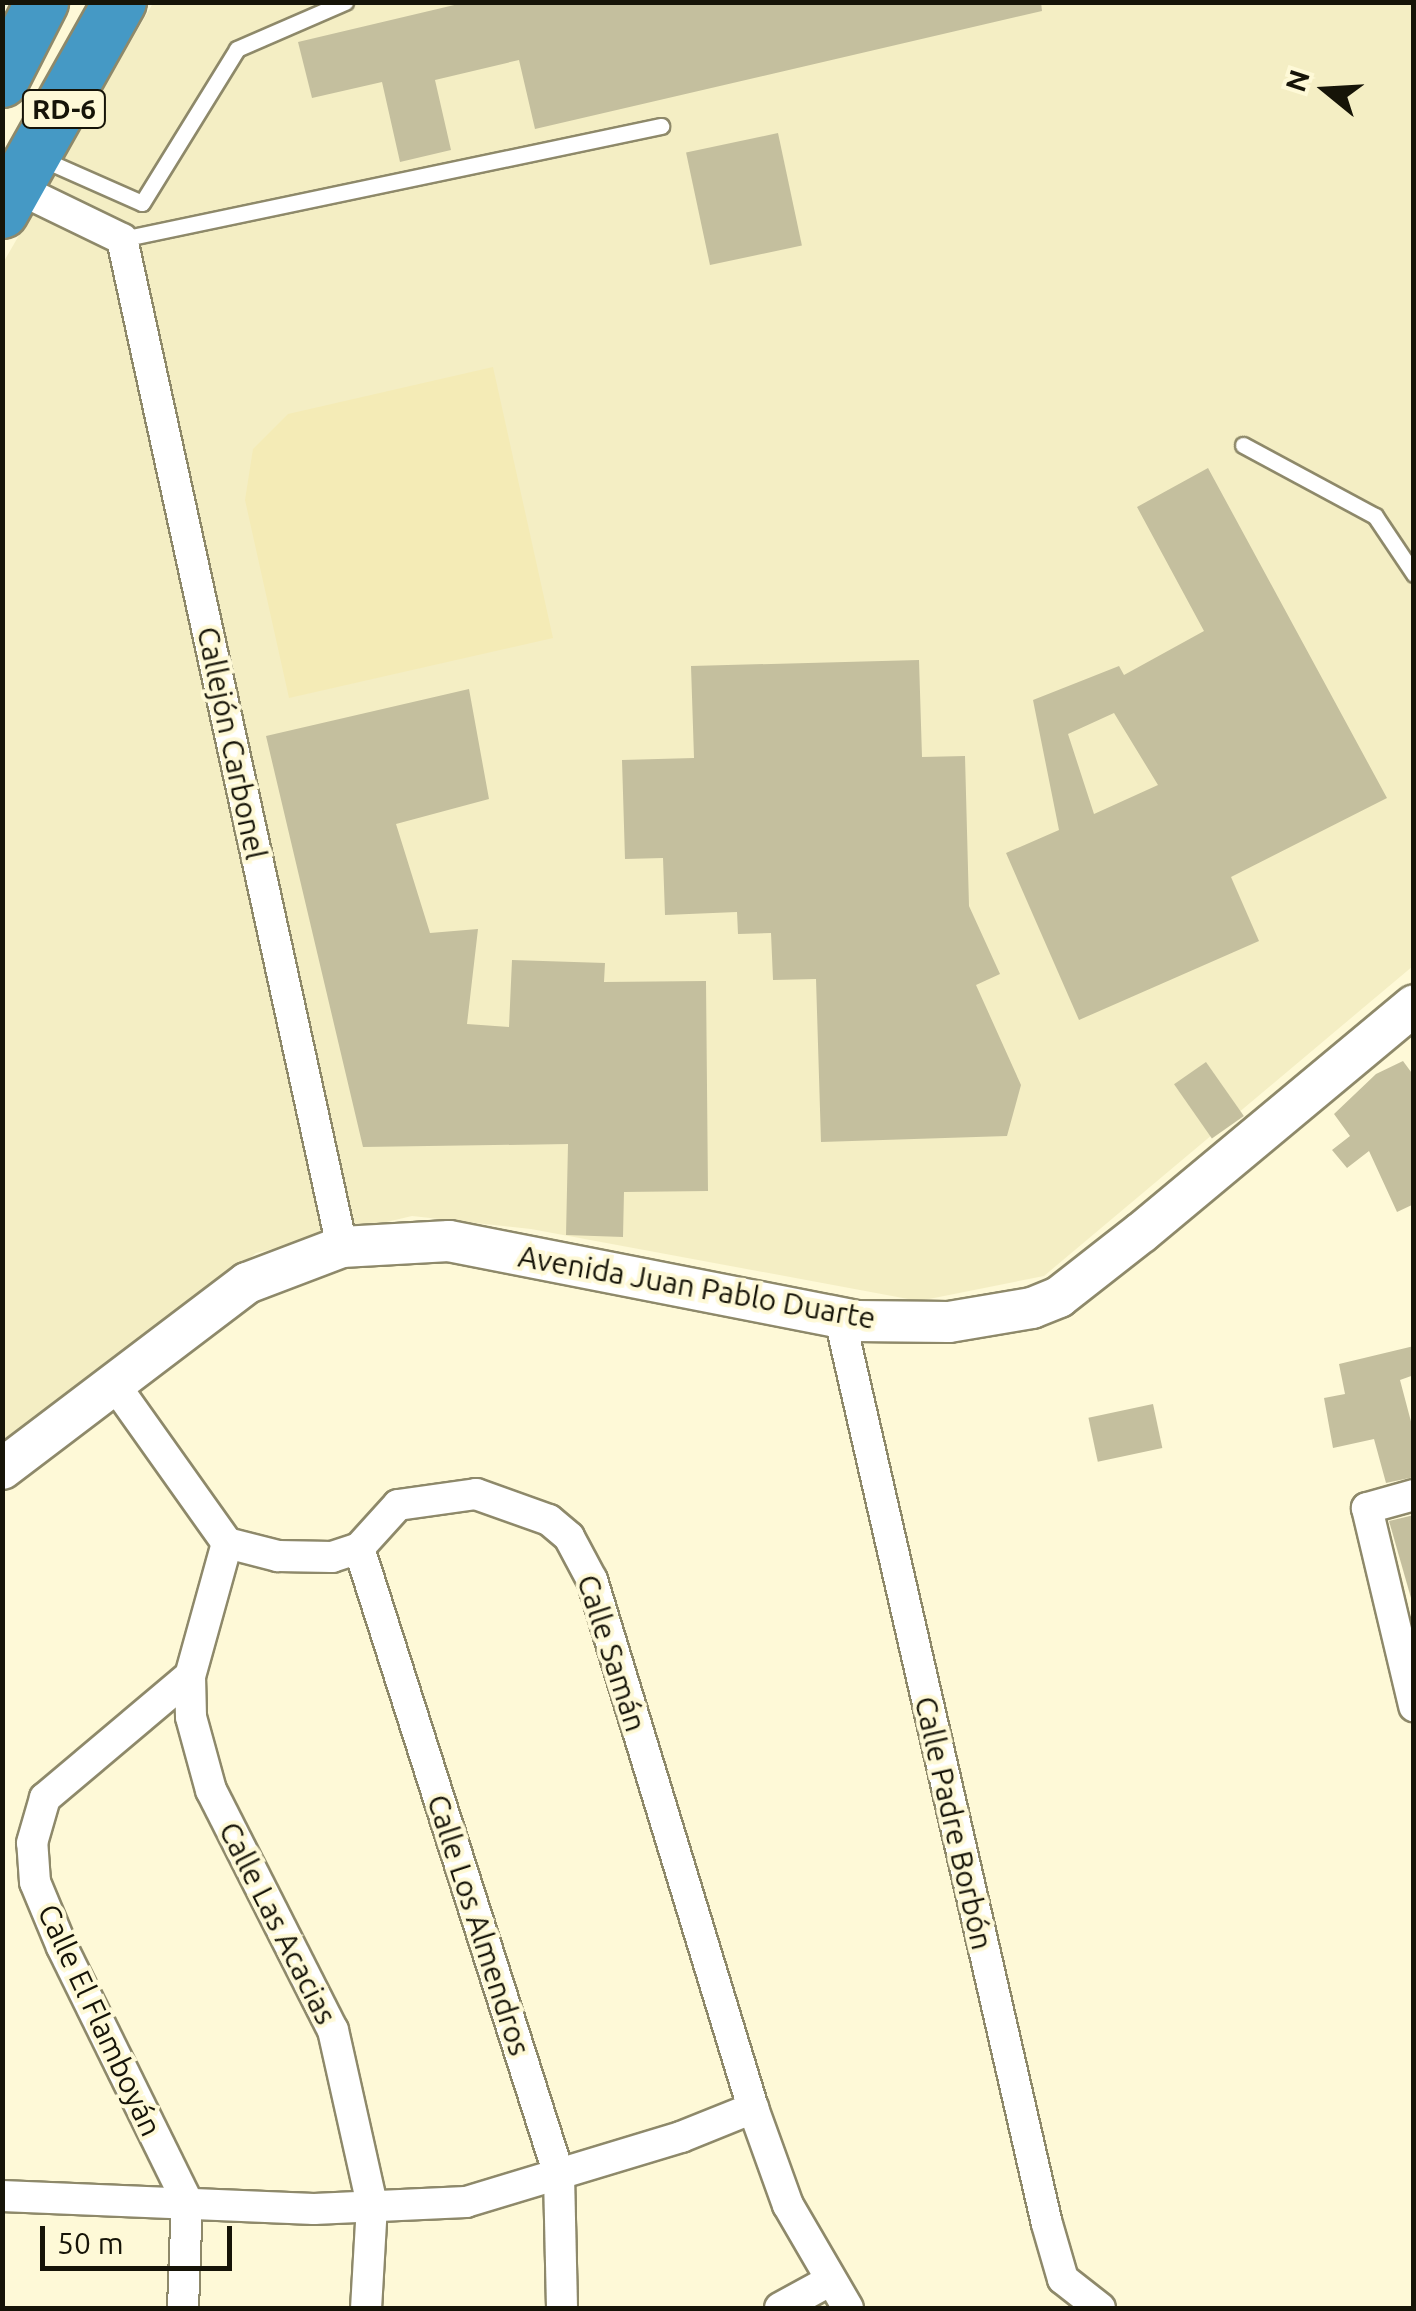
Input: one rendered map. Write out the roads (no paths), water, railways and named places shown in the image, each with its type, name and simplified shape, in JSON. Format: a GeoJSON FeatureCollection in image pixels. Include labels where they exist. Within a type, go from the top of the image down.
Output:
{"type":"FeatureCollection","features":[{"type":"Feature","properties":{"kind":"highway","name":"RD-6"},"geometry":{"type":"LineString","coordinates":[[2,80],[42,2]]}},
{"type":"Feature","properties":{"kind":"highway","name":"RD-6"},"geometry":{"type":"LineString","coordinates":[[18,185],[120,2]]}},
{"type":"Feature","properties":{"kind":"main road","name":"Avenida Juan Pablo Duarte"},"geometry":{"type":"LineString","coordinates":[[2,1470],[112,1382],[246,1284],[342,1247],[448,1241],[840,1320],[949,1322],[1004,1315],[1059,1297],[1412,1011]]}},
{"type":"Feature","properties":{"kind":"street"},"geometry":{"type":"LineString","coordinates":[[18,185],[122,239]]}},
{"type":"Feature","properties":{"kind":"street","name":"Callejón Carbonel"},"geometry":{"type":"LineString","coordinates":[[122,239],[342,1247]]}},
{"type":"Feature","properties":{"kind":"street","name":"Calle Padre Borbón"},"geometry":{"type":"LineString","coordinates":[[840,1320],[1047,2224],[1063,2279],[1100,2308]]}},
{"type":"Feature","properties":{"kind":"street"},"geometry":{"type":"LineString","coordinates":[[112,1382],[227,1544],[278,1556],[332,1557],[359,1548]]}},
{"type":"Feature","properties":{"kind":"street","name":"Calle Samán"},"geometry":{"type":"LineString","coordinates":[[359,1548],[398,1505],[434,1495],[476,1494],[514,1505],[569,1538],[592,1580],[753,2108],[788,2205],[848,2308]]}},
{"type":"Feature","properties":{"kind":"street"},"geometry":{"type":"LineString","coordinates":[[1414,1495],[1367,1508],[1414,1706]]}},
{"type":"Feature","properties":{"kind":"street","name":"Calle Las Acacias"},"geometry":{"type":"LineString","coordinates":[[227,1544],[190,1676],[191,1716],[210,1790],[333,2030],[372,2205],[366,2308]]}},
{"type":"Feature","properties":{"kind":"street","name":"Calle Los Almendros"},"geometry":{"type":"LineString","coordinates":[[359,1548],[558,2176],[562,2308]]}},
{"type":"Feature","properties":{"kind":"street","name":"Calle El Flamboyán"},"geometry":{"type":"LineString","coordinates":[[184,2308],[186,2201],[62,1947],[35,1882],[32,1843],[45,1798],[190,1676]]}},
{"type":"Feature","properties":{"kind":"street"},"geometry":{"type":"LineString","coordinates":[[2,2196],[314,2209],[466,2202],[558,2176],[753,2108]]}},
{"type":"Feature","properties":{"kind":"street"},"geometry":{"type":"LineString","coordinates":[[780,2308],[831,2280]]}},
{"type":"Feature","properties":{"kind":"lane"},"geometry":{"type":"LineString","coordinates":[[18,185],[142,203],[237,48],[345,2]]}},
{"type":"Feature","properties":{"kind":"lane"},"geometry":{"type":"LineString","coordinates":[[122,239],[662,126]]}},
{"type":"Feature","properties":{"kind":"lane"},"geometry":{"type":"LineString","coordinates":[[1243,446],[1376,516],[1414,574]]}}]}
